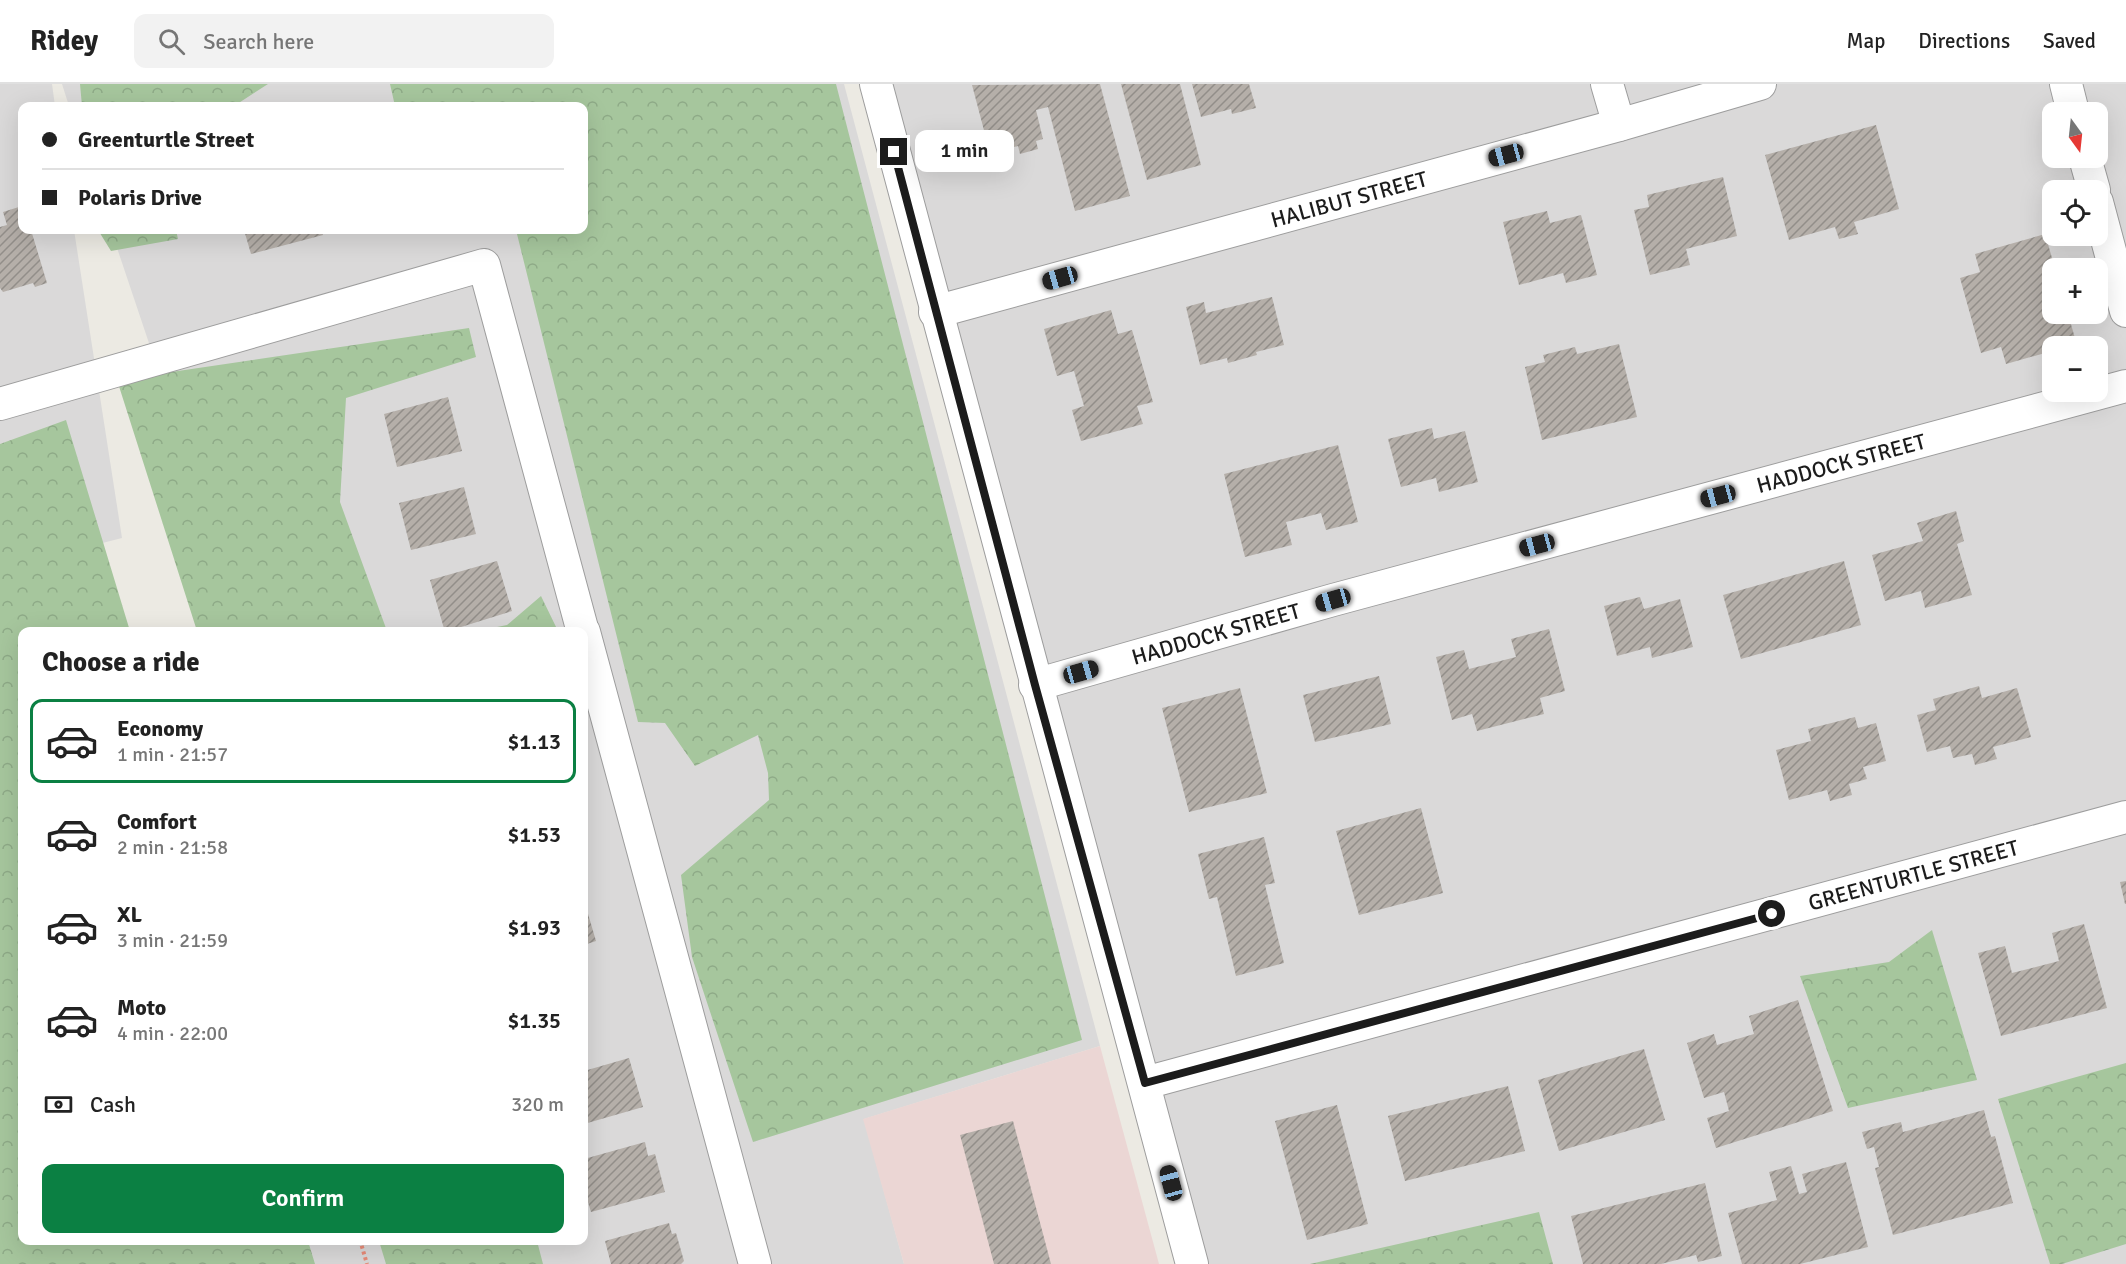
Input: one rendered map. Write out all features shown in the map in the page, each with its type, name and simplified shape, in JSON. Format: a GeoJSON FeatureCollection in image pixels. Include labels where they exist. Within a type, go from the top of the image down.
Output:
{"type":"FeatureCollection","features":[{"type":"Feature","properties":{"kind":"street"},"geometry":{"type":"LineString","coordinates":[[876,84],[935,312],[1192,1264]]}},
{"type":"Feature","properties":{"kind":"street"},"geometry":{"type":"LineString","coordinates":[[1607,84],[1619,125]]}},
{"type":"Feature","properties":{"kind":"street","name":"HALIBUT STREET"},"geometry":{"type":"LineString","coordinates":[[935,312],[1619,125],[1760,84]]}},
{"type":"Feature","properties":{"kind":"street"},"geometry":{"type":"LineString","coordinates":[[2066,84],[2070,102]]}},
{"type":"Feature","properties":{"kind":"street"},"geometry":{"type":"LineString","coordinates":[[2108,243],[2126,311]]}},
{"type":"Feature","properties":{"kind":"street"},"geometry":{"type":"LineString","coordinates":[[0,404],[484,265],[582,627]]}},
{"type":"Feature","properties":{"kind":"street","name":"HADDOCK STREET"},"geometry":{"type":"LineString","coordinates":[[1035,685],[1345,597],[2126,386]]}},
{"type":"Feature","properties":{"kind":"street"},"geometry":{"type":"LineString","coordinates":[[588,650],[755,1264]]}},
{"type":"Feature","properties":{"kind":"street","name":"GREENTURTLE STREET"},"geometry":{"type":"LineString","coordinates":[[1145,1083],[2126,817]]}},
{"type":"Feature","properties":{"kind":"path"},"geometry":{"type":"LineString","coordinates":[[361,1245],[367,1264]]}},
{"type":"Feature","properties":{"kind":"shaded area"},"geometry":{"type":"Polygon","coordinates":[[[0,84],[52,84],[54,102],[18,102],[18,234],[75,234],[122,538],[0,569],[0,84]]]}},
{"type":"Feature","properties":{"kind":"shaded area"},"geometry":{"type":"Polygon","coordinates":[[[62,84],[844,84],[1100,1046],[864,1119],[904,1264],[0,1264],[18,1244],[588,1245],[588,627],[235,627],[200,495],[112,234],[588,234],[588,102],[68,102],[62,84]]]}},
{"type":"Feature","properties":{"kind":"shaded area"},"geometry":{"type":"Polygon","coordinates":[[[876,84],[2126,84],[2126,1264],[1192,1264],[876,84]]]}},
{"type":"Feature","properties":{"kind":"shaded area"},"geometry":{"type":"Polygon","coordinates":[[[1100,1046],[1159,1264],[904,1264],[863,1119],[1100,1046]]]}},
{"type":"Feature","properties":{"kind":"green space"},"geometry":{"type":"Polygon","coordinates":[[[80,84],[268,84],[240,102],[82,102],[80,84]]]}},
{"type":"Feature","properties":{"kind":"green space"},"geometry":{"type":"Polygon","coordinates":[[[390,84],[836,84],[1082,1040],[753,1142],[692,957],[681,875],[769,800],[768,773],[758,735],[695,766],[665,723],[638,722],[517,234],[588,234],[588,102],[394,102],[390,84]]]}},
{"type":"Feature","properties":{"kind":"green space"},"geometry":{"type":"Polygon","coordinates":[[[100,234],[177,234],[178,239],[111,251],[100,234]]]}},
{"type":"Feature","properties":{"kind":"green space"},"geometry":{"type":"Polygon","coordinates":[[[469,328],[476,357],[346,398],[340,502],[386,627],[196,627],[117,380],[469,328]]]}},
{"type":"Feature","properties":{"kind":"green space"},"geometry":{"type":"Polygon","coordinates":[[[66,420],[129,627],[18,627],[18,1245],[309,1245],[315,1264],[0,1264],[0,444],[66,420]]]}},
{"type":"Feature","properties":{"kind":"green space"},"geometry":{"type":"Polygon","coordinates":[[[541,596],[556,627],[497,627],[507,625],[541,596]]]}},
{"type":"Feature","properties":{"kind":"green space"},"geometry":{"type":"Polygon","coordinates":[[[1932,930],[1977,1080],[1848,1108],[1800,976],[1889,962],[1932,930]]]}},
{"type":"Feature","properties":{"kind":"green space"},"geometry":{"type":"Polygon","coordinates":[[[2126,1063],[2126,1244],[2062,1264],[2050,1264],[1998,1099],[2126,1063]]]}},
{"type":"Feature","properties":{"kind":"green space"},"geometry":{"type":"Polygon","coordinates":[[[1539,1212],[1553,1264],[1310,1264],[1539,1212]]]}},
{"type":"Feature","properties":{"kind":"green space"},"geometry":{"type":"Polygon","coordinates":[[[380,1245],[538,1245],[543,1264],[386,1264],[380,1245]]]}},
{"type":"Feature","properties":{"kind":"building"},"geometry":{"type":"Polygon","coordinates":[[[1100,84],[1130,196],[1075,211],[1048,107],[1036,110],[1043,139],[1036,141],[1038,149],[1020,154],[1018,146],[990,153],[972,85],[1100,84]]]}},
{"type":"Feature","properties":{"kind":"building"},"geometry":{"type":"Polygon","coordinates":[[[1121,84],[1180,84],[1201,165],[1147,180],[1121,84]]]}},
{"type":"Feature","properties":{"kind":"building"},"geometry":{"type":"Polygon","coordinates":[[[1192,84],[1249,84],[1256,108],[1232,114],[1231,109],[1201,117],[1192,84]]]}},
{"type":"Feature","properties":{"kind":"building"},"geometry":{"type":"Polygon","coordinates":[[[1876,125],[1899,209],[1854,222],[1858,234],[1839,239],[1835,227],[1789,240],[1765,155],[1876,125]]]}},
{"type":"Feature","properties":{"kind":"building"},"geometry":{"type":"Polygon","coordinates":[[[1723,177],[1737,236],[1686,249],[1690,265],[1650,275],[1634,210],[1649,207],[1647,195],[1723,177]]]}},
{"type":"Feature","properties":{"kind":"building"},"geometry":{"type":"Polygon","coordinates":[[[18,207],[18,234],[32,234],[47,283],[35,287],[33,283],[3,292],[0,288],[0,227],[7,225],[3,212],[18,207]]]}},
{"type":"Feature","properties":{"kind":"building"},"geometry":{"type":"Polygon","coordinates":[[[1547,211],[1550,223],[1581,215],[1597,275],[1566,283],[1563,273],[1519,285],[1503,222],[1547,211]]]}},
{"type":"Feature","properties":{"kind":"building"},"geometry":{"type":"Polygon","coordinates":[[[245,234],[323,234],[323,235],[251,254],[245,234]]]}},
{"type":"Feature","properties":{"kind":"building"},"geometry":{"type":"Polygon","coordinates":[[[2042,235],[2042,246],[2049,246],[2052,258],[2042,258],[2042,324],[2071,324],[2074,336],[2042,336],[2042,354],[2006,364],[2001,347],[1981,353],[1960,278],[1980,272],[1975,254],[2042,235]]]}},
{"type":"Feature","properties":{"kind":"building"},"geometry":{"type":"Polygon","coordinates":[[[1272,297],[1284,345],[1256,352],[1257,355],[1228,363],[1227,358],[1200,365],[1186,307],[1204,302],[1206,313],[1272,297]]]}},
{"type":"Feature","properties":{"kind":"building"},"geometry":{"type":"Polygon","coordinates":[[[1111,310],[1118,334],[1132,330],[1153,402],[1137,406],[1143,424],[1081,441],[1072,410],[1084,406],[1074,371],[1057,376],[1044,329],[1111,310]]]}},
{"type":"Feature","properties":{"kind":"building"},"geometry":{"type":"Polygon","coordinates":[[[1619,344],[1637,417],[1542,440],[1525,367],[1545,362],[1543,355],[1575,347],[1577,354],[1619,344]]]}},
{"type":"Feature","properties":{"kind":"building"},"geometry":{"type":"Polygon","coordinates":[[[448,397],[462,451],[397,467],[384,414],[448,397]]]}},
{"type":"Feature","properties":{"kind":"building"},"geometry":{"type":"Polygon","coordinates":[[[1432,428],[1434,439],[1465,431],[1478,482],[1439,492],[1436,478],[1401,487],[1388,439],[1432,428]]]}},
{"type":"Feature","properties":{"kind":"building"},"geometry":{"type":"Polygon","coordinates":[[[1338,445],[1358,522],[1326,530],[1321,513],[1286,522],[1292,545],[1245,557],[1224,474],[1338,445]]]}},
{"type":"Feature","properties":{"kind":"building"},"geometry":{"type":"Polygon","coordinates":[[[464,487],[476,534],[411,550],[399,503],[464,487]]]}},
{"type":"Feature","properties":{"kind":"building"},"geometry":{"type":"Polygon","coordinates":[[[1956,511],[1964,541],[1957,544],[1972,595],[1925,608],[1921,591],[1885,601],[1872,555],[1923,541],[1917,523],[1956,511]]]}},
{"type":"Feature","properties":{"kind":"building"},"geometry":{"type":"Polygon","coordinates":[[[497,561],[512,611],[461,627],[444,627],[430,580],[497,561]]]}},
{"type":"Feature","properties":{"kind":"building"},"geometry":{"type":"Polygon","coordinates":[[[1844,561],[1861,625],[1741,659],[1723,595],[1844,561]]]}},
{"type":"Feature","properties":{"kind":"building"},"geometry":{"type":"Polygon","coordinates":[[[1640,597],[1644,609],[1680,599],[1693,647],[1652,658],[1650,647],[1617,656],[1604,606],[1640,597]]]}},
{"type":"Feature","properties":{"kind":"building"},"geometry":{"type":"Polygon","coordinates":[[[1549,629],[1565,691],[1540,698],[1544,714],[1477,731],[1472,714],[1452,720],[1436,657],[1464,650],[1469,669],[1516,657],[1511,639],[1549,629]]]}},
{"type":"Feature","properties":{"kind":"building"},"geometry":{"type":"Polygon","coordinates":[[[1379,676],[1391,724],[1315,742],[1303,695],[1379,676]]]}},
{"type":"Feature","properties":{"kind":"building"},"geometry":{"type":"Polygon","coordinates":[[[1979,686],[1982,698],[2017,688],[2031,737],[1993,747],[1997,759],[1975,765],[1972,754],[1953,758],[1950,746],[1927,752],[1917,715],[1936,710],[1933,699],[1979,686]]]}},
{"type":"Feature","properties":{"kind":"building"},"geometry":{"type":"Polygon","coordinates":[[[1240,688],[1267,793],[1189,812],[1162,708],[1240,688]]]}},
{"type":"Feature","properties":{"kind":"building"},"geometry":{"type":"Polygon","coordinates":[[[1855,717],[1858,728],[1876,723],[1886,761],[1863,767],[1867,779],[1849,784],[1852,795],[1830,801],[1827,790],[1789,800],[1776,750],[1811,741],[1808,729],[1855,717]]]}},
{"type":"Feature","properties":{"kind":"building"},"geometry":{"type":"Polygon","coordinates":[[[1421,808],[1443,893],[1359,915],[1336,831],[1421,808]]]}},
{"type":"Feature","properties":{"kind":"building"},"geometry":{"type":"Polygon","coordinates":[[[1264,837],[1275,883],[1265,885],[1284,963],[1236,976],[1217,897],[1209,899],[1198,854],[1264,837]]]}},
{"type":"Feature","properties":{"kind":"building"},"geometry":{"type":"Polygon","coordinates":[[[2126,881],[2126,904],[2125,904],[2120,882],[2126,881]]]}},
{"type":"Feature","properties":{"kind":"building"},"geometry":{"type":"Polygon","coordinates":[[[588,914],[596,941],[588,944],[588,914]]]}},
{"type":"Feature","properties":{"kind":"building"},"geometry":{"type":"Polygon","coordinates":[[[2084,924],[2107,1008],[2001,1036],[1978,953],[2005,946],[2012,973],[2059,961],[2052,933],[2084,924]]]}},
{"type":"Feature","properties":{"kind":"building"},"geometry":{"type":"Polygon","coordinates":[[[1798,1000],[1833,1111],[1716,1148],[1707,1118],[1729,1111],[1724,1092],[1704,1098],[1687,1043],[1714,1034],[1717,1045],[1754,1034],[1749,1016],[1798,1000]]]}},
{"type":"Feature","properties":{"kind":"building"},"geometry":{"type":"Polygon","coordinates":[[[1644,1049],[1665,1120],[1559,1151],[1538,1080],[1644,1049]]]}},
{"type":"Feature","properties":{"kind":"building"},"geometry":{"type":"Polygon","coordinates":[[[629,1058],[643,1107],[588,1123],[588,1070],[629,1058]]]}},
{"type":"Feature","properties":{"kind":"building"},"geometry":{"type":"Polygon","coordinates":[[[1508,1086],[1525,1151],[1405,1181],[1388,1116],[1508,1086]]]}},
{"type":"Feature","properties":{"kind":"building"},"geometry":{"type":"Polygon","coordinates":[[[1337,1105],[1368,1224],[1307,1240],[1275,1121],[1337,1105]]]}},
{"type":"Feature","properties":{"kind":"building"},"geometry":{"type":"Polygon","coordinates":[[[1984,1110],[1991,1137],[1995,1136],[2013,1203],[1893,1235],[1875,1168],[1879,1167],[1874,1147],[1867,1149],[1862,1132],[1901,1122],[1903,1132],[1984,1110]]]}},
{"type":"Feature","properties":{"kind":"building"},"geometry":{"type":"Polygon","coordinates":[[[1013,1121],[1051,1264],[994,1264],[960,1135],[1013,1121]]]}},
{"type":"Feature","properties":{"kind":"building"},"geometry":{"type":"Polygon","coordinates":[[[645,1142],[648,1156],[655,1154],[665,1192],[591,1212],[588,1202],[588,1158],[645,1142]]]}},
{"type":"Feature","properties":{"kind":"building"},"geometry":{"type":"Polygon","coordinates":[[[1846,1162],[1868,1247],[1800,1264],[1742,1264],[1728,1213],[1777,1200],[1769,1172],[1791,1166],[1799,1194],[1807,1192],[1802,1174],[1846,1162]]]}},
{"type":"Feature","properties":{"kind":"building"},"geometry":{"type":"Polygon","coordinates":[[[1705,1183],[1722,1256],[1698,1262],[1696,1255],[1661,1264],[1583,1264],[1571,1216],[1705,1183]]]}},
{"type":"Feature","properties":{"kind":"building"},"geometry":{"type":"Polygon","coordinates":[[[669,1223],[672,1234],[676,1233],[684,1261],[681,1264],[611,1264],[605,1241],[669,1223]]]}},
{"type":"Feature","properties":{"kind":"route"},"geometry":{"type":"LineString","coordinates":[[894,152],[1035,685],[1145,1083],[1772,914]]}}]}
